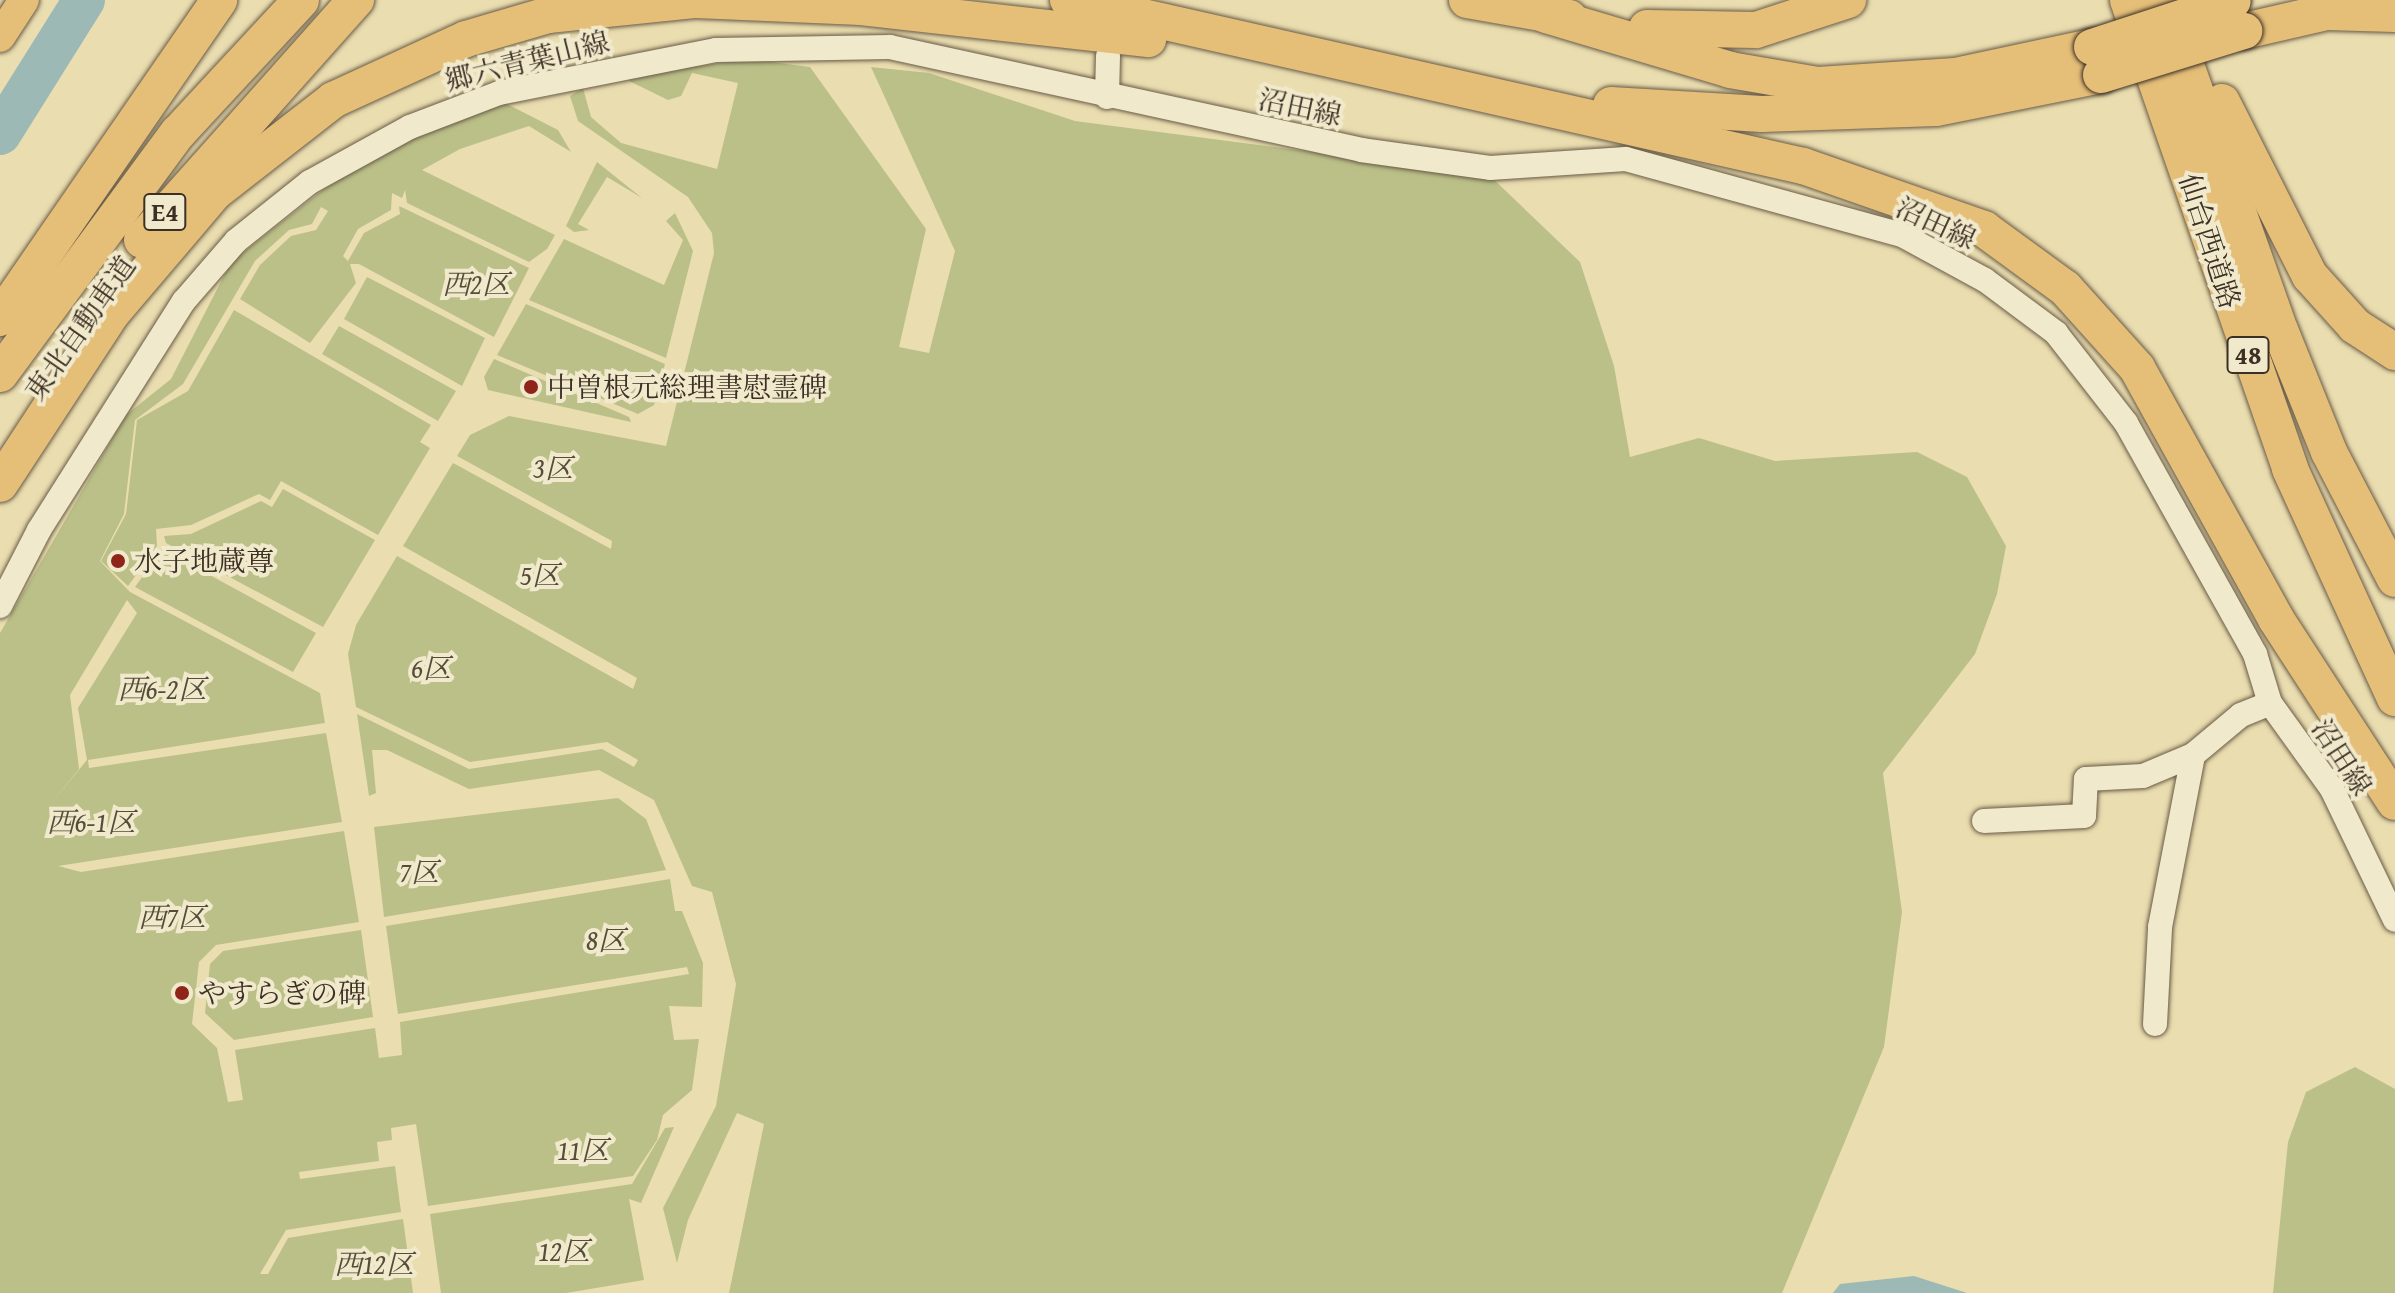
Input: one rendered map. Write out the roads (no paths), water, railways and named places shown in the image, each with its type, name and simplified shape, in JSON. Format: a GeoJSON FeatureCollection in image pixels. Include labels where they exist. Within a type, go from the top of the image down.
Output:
{"type":"FeatureCollection","features":[{"type":"Feature","properties":{"kind":"highway"},"geometry":{"type":"LineString","coordinates":[[0,318],[219,0]]}},
{"type":"Feature","properties":{"kind":"highway","name":"東北自動車道"},"geometry":{"type":"LineString","coordinates":[[0,374],[178,133],[301,0]]}},
{"type":"Feature","properties":{"kind":"highway","name":"東北自動車道"},"geometry":{"type":"LineString","coordinates":[[0,444],[62,347],[204,162],[356,0]]}},
{"type":"Feature","properties":{"kind":"highway"},"geometry":{"type":"LineString","coordinates":[[0,484],[112,313],[215,192],[333,100],[466,39],[548,15],[696,0],[861,7],[1289,53]]}},
{"type":"Feature","properties":{"kind":"highway"},"geometry":{"type":"LineString","coordinates":[[1068,0],[1289,53],[1526,100],[1880,187],[1984,229],[2026,257],[2137,368],[2283,633],[2395,802]]}},
{"type":"Feature","properties":{"kind":"highway"},"geometry":{"type":"LineString","coordinates":[[1467,0],[1546,15],[1715,34],[1798,21],[1848,0]]}},
{"type":"Feature","properties":{"kind":"highway","name":"仙台西道路"},"geometry":{"type":"LineString","coordinates":[[2128,0],[2290,469],[2395,698]]}},
{"type":"Feature","properties":{"kind":"highway","name":"仙台西道路"},"geometry":{"type":"LineString","coordinates":[[2163,0],[2280,330],[2329,452],[2395,579]]}},
{"type":"Feature","properties":{"kind":"highway"},"geometry":{"type":"LineString","coordinates":[[2183,0],[2237,141],[2288,240],[2332,303],[2395,352]]}},
{"type":"Feature","properties":{"kind":"highway"},"geometry":{"type":"LineString","coordinates":[[1526,100],[1853,113],[1936,108],[2097,61],[2238,10],[2395,14]]}},
{"type":"Feature","properties":{"kind":"highway"},"geometry":{"type":"LineString","coordinates":[[1546,15],[1730,70],[1818,85],[1955,76],[2097,61]]}},
{"type":"Feature","properties":{"kind":"main road"},"geometry":{"type":"LineString","coordinates":[[0,37],[24,0]]}},
{"type":"Feature","properties":{"kind":"street","name":"郷六青葉山線"},"geometry":{"type":"LineString","coordinates":[[0,606],[39,530],[208,272],[310,182],[410,127],[499,93],[754,47],[890,47],[962,58],[1107,97]]}},
{"type":"Feature","properties":{"kind":"street"},"geometry":{"type":"LineString","coordinates":[[1107,97],[1108,56]]}},
{"type":"Feature","properties":{"kind":"street","name":"沼田線"},"geometry":{"type":"LineString","coordinates":[[1107,97],[1361,150],[1490,168],[1626,159],[1902,235],[1985,280],[2056,333],[2126,423],[2255,654],[2270,703],[2332,789],[2395,920]]}},
{"type":"Feature","properties":{"kind":"street"},"geometry":{"type":"LineString","coordinates":[[1984,821],[2084,816],[2086,779],[2143,776],[2193,755],[2241,715],[2270,703]]}},
{"type":"Feature","properties":{"kind":"street"},"geometry":{"type":"LineString","coordinates":[[2155,1024],[2167,873],[2193,755]]}},
{"type":"Feature","properties":{"kind":"water"},"geometry":{"type":"Polygon","coordinates":[[[1914,1276],[1967,1293],[1833,1293],[1840,1284],[1914,1276]]]}},
{"type":"Feature","properties":{"kind":"waterway"},"geometry":{"type":"LineString","coordinates":[[0,134],[84,0]]}},
{"type":"Feature","properties":{"kind":"place","name":"中曽根元総理書慰霊碑"},"geometry":{"type":"Point","coordinates":[531,387]}},
{"type":"Feature","properties":{"kind":"place","name":"水子地蔵尊"},"geometry":{"type":"Point","coordinates":[118,561]}},
{"type":"Feature","properties":{"kind":"place","name":"やすらぎの碑"},"geometry":{"type":"Point","coordinates":[182,993]}},
{"type":"Feature","properties":{"kind":"park label","name":"西2区"},"geometry":{"type":"Point","coordinates":[476,284]}},
{"type":"Feature","properties":{"kind":"park label","name":"3区"},"geometry":{"type":"Point","coordinates":[553,468]}},
{"type":"Feature","properties":{"kind":"park label","name":"5区"},"geometry":{"type":"Point","coordinates":[540,575]}},
{"type":"Feature","properties":{"kind":"park label","name":"6区"},"geometry":{"type":"Point","coordinates":[431,668]}},
{"type":"Feature","properties":{"kind":"park label","name":"西6-2区"},"geometry":{"type":"Point","coordinates":[162,689]}},
{"type":"Feature","properties":{"kind":"park label","name":"西6-1区"},"geometry":{"type":"Point","coordinates":[91,822]}},
{"type":"Feature","properties":{"kind":"park label","name":"7区"},"geometry":{"type":"Point","coordinates":[419,872]}},
{"type":"Feature","properties":{"kind":"park label","name":"西7区"},"geometry":{"type":"Point","coordinates":[172,917]}},
{"type":"Feature","properties":{"kind":"park label","name":"8区"},"geometry":{"type":"Point","coordinates":[606,940]}},
{"type":"Feature","properties":{"kind":"park label","name":"11区"},"geometry":{"type":"Point","coordinates":[583,1150]}},
{"type":"Feature","properties":{"kind":"park label","name":"12区"},"geometry":{"type":"Point","coordinates":[564,1251]}},
{"type":"Feature","properties":{"kind":"park label","name":"西12区"},"geometry":{"type":"Point","coordinates":[374,1264]}}]}
